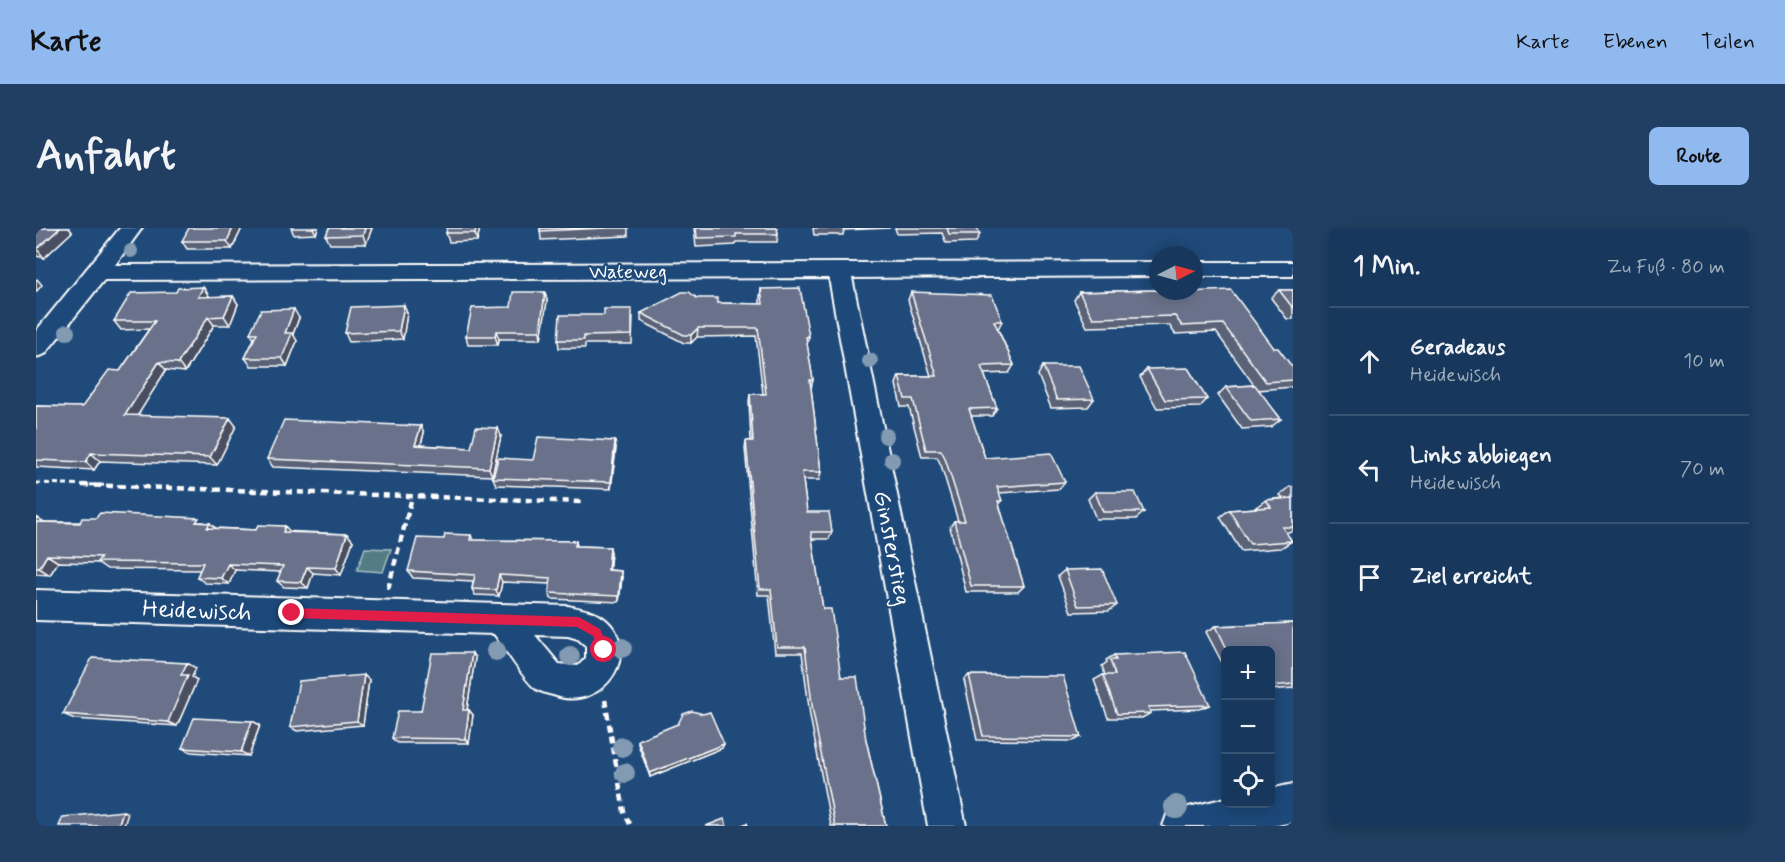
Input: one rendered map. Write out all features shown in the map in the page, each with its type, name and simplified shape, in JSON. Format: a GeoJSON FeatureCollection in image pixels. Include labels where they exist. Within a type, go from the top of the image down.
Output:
{"type":"FeatureCollection","features":[{"type":"Feature","properties":{"kind":"street"},"geometry":{"type":"LineString","coordinates":[[41,334],[98,273],[131,228]]}},
{"type":"Feature","properties":{"kind":"street","name":"Wateweg"},"geometry":{"type":"LineString","coordinates":[[98,273],[1149,268]]}},
{"type":"Feature","properties":{"kind":"street"},"geometry":{"type":"LineString","coordinates":[[1203,268],[1293,269]]}},
{"type":"Feature","properties":{"kind":"street","name":"Ginsterstieg"},"geometry":{"type":"LineString","coordinates":[[839,271],[947,826]]}},
{"type":"Feature","properties":{"kind":"street","name":"Heidewisch"},"geometry":{"type":"LineString","coordinates":[[36,605],[579,622],[596,632],[604,650],[600,670]]}},
{"type":"Feature","properties":{"kind":"street"},"geometry":{"type":"LineString","coordinates":[[502,619],[548,677],[557,682],[577,685],[593,678],[600,670]]}},
{"type":"Feature","properties":{"kind":"street"},"geometry":{"type":"LineString","coordinates":[[1182,826],[1293,803]]}},
{"type":"Feature","properties":{"kind":"path"},"geometry":{"type":"LineString","coordinates":[[36,483],[584,502]]}},
{"type":"Feature","properties":{"kind":"path"},"geometry":{"type":"LineString","coordinates":[[381,616],[412,496]]}},
{"type":"Feature","properties":{"kind":"path"},"geometry":{"type":"LineString","coordinates":[[600,670],[624,812],[631,826]]}},
{"type":"Feature","properties":{"kind":"green space"},"geometry":{"type":"Polygon","coordinates":[[[365,548],[391,549],[383,572],[357,570],[365,548]]]}},
{"type":"Feature","properties":{"kind":"building"},"geometry":{"type":"Polygon","coordinates":[[[36,228],[60,228],[36,249],[36,228]]]}},
{"type":"Feature","properties":{"kind":"building"},"geometry":{"type":"Polygon","coordinates":[[[189,228],[233,228],[227,241],[182,241],[189,228]]]}},
{"type":"Feature","properties":{"kind":"building"},"geometry":{"type":"Polygon","coordinates":[[[329,228],[365,228],[363,235],[326,236],[329,228]]]}},
{"type":"Feature","properties":{"kind":"building"},"geometry":{"type":"Polygon","coordinates":[[[447,228],[476,228],[475,233],[446,233],[447,228]]]}},
{"type":"Feature","properties":{"kind":"building"},"geometry":{"type":"Polygon","coordinates":[[[540,228],[606,228],[540,231],[540,228]]]}},
{"type":"Feature","properties":{"kind":"building"},"geometry":{"type":"Polygon","coordinates":[[[696,228],[777,228],[778,234],[736,234],[736,237],[697,238],[696,228]]]}},
{"type":"Feature","properties":{"kind":"building"},"geometry":{"type":"Polygon","coordinates":[[[947,228],[977,228],[980,234],[949,234],[947,228]]]}},
{"type":"Feature","properties":{"kind":"building"},"geometry":{"type":"Polygon","coordinates":[[[203,287],[198,297],[233,296],[224,316],[208,317],[178,363],[159,362],[125,415],[230,418],[210,457],[91,453],[86,462],[36,460],[36,406],[82,407],[109,370],[120,371],[155,321],[114,321],[131,293],[176,292],[178,288],[203,287]]]}},
{"type":"Feature","properties":{"kind":"building"},"geometry":{"type":"Polygon","coordinates":[[[800,288],[809,336],[806,337],[813,380],[810,380],[821,472],[802,472],[807,512],[829,512],[832,532],[811,532],[823,609],[831,609],[841,677],[857,677],[866,740],[886,826],[835,826],[813,712],[805,647],[777,647],[771,589],[760,589],[746,441],[753,441],[750,394],[766,394],[758,328],[698,328],[691,335],[684,335],[641,313],[682,292],[689,292],[697,298],[717,298],[717,303],[763,304],[761,289],[800,288]]]}},
{"type":"Feature","properties":{"kind":"building"},"geometry":{"type":"Polygon","coordinates":[[[1149,290],[1149,300],[1203,300],[1203,291],[1231,290],[1274,348],[1278,348],[1293,368],[1293,380],[1266,382],[1223,324],[1182,326],[1175,316],[1093,318],[1079,292],[1149,290]]]}},
{"type":"Feature","properties":{"kind":"building"},"geometry":{"type":"Polygon","coordinates":[[[1279,290],[1293,290],[1293,308],[1279,290]]]}},
{"type":"Feature","properties":{"kind":"building"},"geometry":{"type":"Polygon","coordinates":[[[513,292],[545,292],[540,331],[496,331],[495,336],[466,336],[472,308],[511,307],[513,292]]]}},
{"type":"Feature","properties":{"kind":"building"},"geometry":{"type":"Polygon","coordinates":[[[911,292],[992,295],[1002,321],[994,321],[1014,365],[981,366],[997,408],[969,409],[985,458],[1051,453],[1065,482],[997,487],[1002,501],[998,501],[1024,586],[971,586],[954,521],[965,521],[945,458],[941,450],[926,450],[913,399],[905,399],[899,376],[937,376],[911,292]]]}},
{"type":"Feature","properties":{"kind":"building"},"geometry":{"type":"Polygon","coordinates":[[[404,305],[399,331],[345,333],[351,307],[404,305]]]}},
{"type":"Feature","properties":{"kind":"building"},"geometry":{"type":"Polygon","coordinates":[[[294,309],[285,333],[292,333],[282,358],[245,358],[257,333],[250,333],[261,310],[294,309]]]}},
{"type":"Feature","properties":{"kind":"building"},"geometry":{"type":"Polygon","coordinates":[[[604,309],[632,309],[632,335],[584,336],[584,340],[558,340],[560,315],[604,315],[604,309]]]}},
{"type":"Feature","properties":{"kind":"building"},"geometry":{"type":"Polygon","coordinates":[[[1043,366],[1079,366],[1094,399],[1057,400],[1043,366]]]}},
{"type":"Feature","properties":{"kind":"building"},"geometry":{"type":"Polygon","coordinates":[[[1188,368],[1207,399],[1165,400],[1147,369],[1188,368]]]}},
{"type":"Feature","properties":{"kind":"building"},"geometry":{"type":"Polygon","coordinates":[[[1255,385],[1281,419],[1251,421],[1226,387],[1255,385]]]}},
{"type":"Feature","properties":{"kind":"building"},"geometry":{"type":"Polygon","coordinates":[[[284,420],[421,426],[415,445],[471,448],[476,427],[498,428],[489,468],[267,459],[284,420]]]}},
{"type":"Feature","properties":{"kind":"building"},"geometry":{"type":"Polygon","coordinates":[[[538,437],[615,441],[611,482],[493,478],[498,458],[533,460],[538,437]]]}},
{"type":"Feature","properties":{"kind":"building"},"geometry":{"type":"Polygon","coordinates":[[[1095,492],[1135,492],[1144,512],[1103,512],[1095,492]]]}},
{"type":"Feature","properties":{"kind":"building"},"geometry":{"type":"Polygon","coordinates":[[[1293,498],[1293,527],[1282,527],[1292,541],[1250,544],[1229,510],[1271,507],[1266,500],[1293,498]]]}},
{"type":"Feature","properties":{"kind":"building"},"geometry":{"type":"Polygon","coordinates":[[[100,513],[199,518],[196,522],[210,523],[207,528],[256,530],[258,525],[285,526],[283,532],[347,534],[336,568],[307,567],[301,582],[277,581],[283,566],[228,564],[221,578],[197,577],[203,563],[97,562],[101,557],[47,555],[39,568],[36,568],[36,522],[80,523],[82,518],[96,518],[100,513]]]}},
{"type":"Feature","properties":{"kind":"building"},"geometry":{"type":"Polygon","coordinates":[[[445,534],[471,535],[470,540],[576,541],[575,546],[610,547],[608,570],[621,571],[619,596],[549,593],[551,578],[499,575],[496,590],[472,589],[475,575],[408,571],[417,538],[444,539],[445,534]]]}},
{"type":"Feature","properties":{"kind":"building"},"geometry":{"type":"Polygon","coordinates":[[[1102,569],[1117,605],[1078,606],[1065,570],[1102,569]]]}},
{"type":"Feature","properties":{"kind":"building"},"geometry":{"type":"Polygon","coordinates":[[[1293,623],[1293,684],[1275,686],[1275,646],[1226,646],[1216,626],[1293,623]]]}},
{"type":"Feature","properties":{"kind":"building"},"geometry":{"type":"Polygon","coordinates":[[[1185,652],[1210,705],[1148,707],[1151,713],[1117,714],[1103,675],[1115,675],[1110,660],[1116,660],[1114,655],[1185,652]]]}},
{"type":"Feature","properties":{"kind":"building"},"geometry":{"type":"Polygon","coordinates":[[[432,653],[472,653],[463,710],[469,710],[465,739],[392,738],[398,711],[421,711],[432,653]]]}},
{"type":"Feature","properties":{"kind":"building"},"geometry":{"type":"Polygon","coordinates":[[[92,658],[187,663],[181,675],[188,675],[168,722],[63,714],[92,658]]]}},
{"type":"Feature","properties":{"kind":"building"},"geometry":{"type":"Polygon","coordinates":[[[364,675],[357,721],[290,727],[299,681],[364,675]]]}},
{"type":"Feature","properties":{"kind":"building"},"geometry":{"type":"Polygon","coordinates":[[[969,675],[1063,676],[1081,737],[983,736],[969,675]]]}},
{"type":"Feature","properties":{"kind":"building"},"geometry":{"type":"Polygon","coordinates":[[[692,711],[703,714],[710,712],[724,744],[650,773],[638,740],[678,724],[683,714],[692,711]]]}},
{"type":"Feature","properties":{"kind":"building"},"geometry":{"type":"Polygon","coordinates":[[[194,718],[252,721],[241,752],[182,748],[194,718]]]}},
{"type":"Feature","properties":{"kind":"building"},"geometry":{"type":"Polygon","coordinates":[[[123,811],[118,826],[59,826],[63,817],[123,811]]]}},
{"type":"Feature","properties":{"kind":"building"},"geometry":{"type":"Polygon","coordinates":[[[724,819],[727,826],[706,826],[724,819]]]}},
{"type":"Feature","properties":{"kind":"route"},"geometry":{"type":"LineString","coordinates":[[292,613],[579,622],[596,632],[602,641],[604,650]]}}]}
